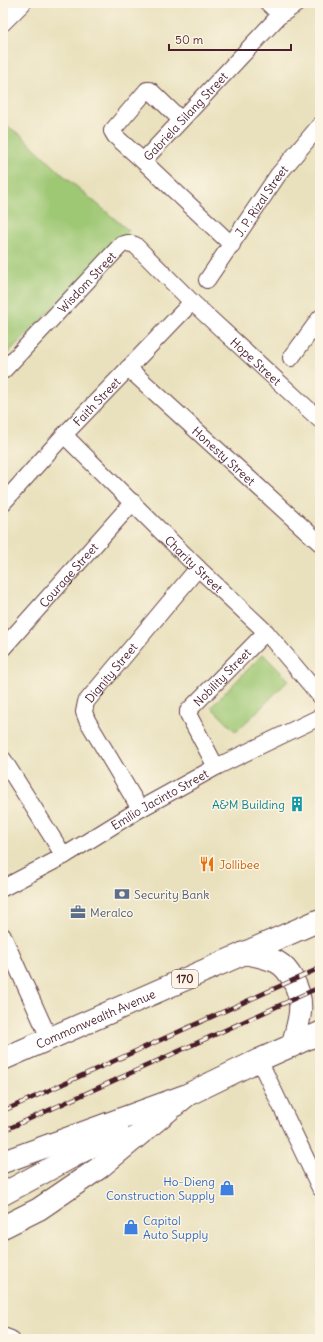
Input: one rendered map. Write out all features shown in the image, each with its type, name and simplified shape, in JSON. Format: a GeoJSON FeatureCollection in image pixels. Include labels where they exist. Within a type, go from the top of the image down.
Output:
{"type":"FeatureCollection","features":[{"type":"Feature","properties":{"kind":"main road","name":"Commonwealth Avenue"},"geometry":{"type":"LineString","coordinates":[[3,1058],[320,920]]}},
{"type":"Feature","properties":{"kind":"main road"},"geometry":{"type":"LineString","coordinates":[[244,953],[278,962],[287,969],[293,979],[299,991],[302,1009],[292,1046]]}},
{"type":"Feature","properties":{"kind":"main road"},"geometry":{"type":"LineString","coordinates":[[3,1194],[187,1095],[259,1060],[320,1033]]}},
{"type":"Feature","properties":{"kind":"main road"},"geometry":{"type":"LineString","coordinates":[[3,1162],[187,1095]]}},
{"type":"Feature","properties":{"kind":"main road"},"geometry":{"type":"LineString","coordinates":[[3,1227],[39,1209],[99,1168],[187,1095]]}},
{"type":"Feature","properties":{"kind":"street"},"geometry":{"type":"LineString","coordinates":[[3,23],[23,3]]}},
{"type":"Feature","properties":{"kind":"street"},"geometry":{"type":"LineString","coordinates":[[268,3],[281,15]]}},
{"type":"Feature","properties":{"kind":"street","name":"Gabriela Silang Street"},"geometry":{"type":"LineString","coordinates":[[232,245],[143,161],[281,15],[298,3]]}},
{"type":"Feature","properties":{"kind":"street"},"geometry":{"type":"LineString","coordinates":[[143,161],[115,136],[112,130],[147,90],[150,90],[181,120]]}},
{"type":"Feature","properties":{"kind":"street","name":"J. P. Rizal Street"},"geometry":{"type":"LineString","coordinates":[[207,280],[278,175],[320,125]]}},
{"type":"Feature","properties":{"kind":"street","name":"Wisdom Street"},"geometry":{"type":"LineString","coordinates":[[3,371],[121,245],[128,242],[135,245],[192,302]]}},
{"type":"Feature","properties":{"kind":"street","name":"Faith Street"},"geometry":{"type":"LineString","coordinates":[[3,503],[64,435],[192,302]]}},
{"type":"Feature","properties":{"kind":"street","name":"Hope Street"},"geometry":{"type":"LineString","coordinates":[[192,302],[320,420]]}},
{"type":"Feature","properties":{"kind":"street"},"geometry":{"type":"LineString","coordinates":[[291,358],[320,318]]}},
{"type":"Feature","properties":{"kind":"street","name":"Honesty Street"},"geometry":{"type":"LineString","coordinates":[[128,368],[320,543]]}},
{"type":"Feature","properties":{"kind":"street","name":"Charity Street"},"geometry":{"type":"LineString","coordinates":[[64,435],[198,568],[266,632],[320,696]]}},
{"type":"Feature","properties":{"kind":"street","name":"Courage Street"},"geometry":{"type":"LineString","coordinates":[[3,648],[133,502]]}},
{"type":"Feature","properties":{"kind":"street","name":"Dignity Street"},"geometry":{"type":"LineString","coordinates":[[140,809],[87,720],[84,712],[86,702],[198,568]]}},
{"type":"Feature","properties":{"kind":"street","name":"Nobility Street"},"geometry":{"type":"LineString","coordinates":[[216,767],[188,714],[188,711],[266,632]]}},
{"type":"Feature","properties":{"kind":"street","name":"Emilio Jacinto Street"},"geometry":{"type":"LineString","coordinates":[[3,888],[64,856],[140,809],[216,767],[320,717]]}},
{"type":"Feature","properties":{"kind":"street"},"geometry":{"type":"LineString","coordinates":[[3,759],[64,856]]}},
{"type":"Feature","properties":{"kind":"street"},"geometry":{"type":"LineString","coordinates":[[3,936],[49,1038]]}},
{"type":"Feature","properties":{"kind":"street"},"geometry":{"type":"LineString","coordinates":[[259,1060],[320,1188]]}},
{"type":"Feature","properties":{"kind":"street"},"geometry":{"type":"LineString","coordinates":[[3,1336],[11,1339]]}},
{"type":"Feature","properties":{"kind":"green space"},"geometry":{"type":"Polygon","coordinates":[[[3,123],[22,136],[63,175],[129,231],[3,358],[3,123]]]}},
{"type":"Feature","properties":{"kind":"green space"},"geometry":{"type":"Polygon","coordinates":[[[263,654],[289,680],[236,732],[211,707],[263,654]]]}},
{"type":"Feature","properties":{"kind":"railway"},"geometry":{"type":"LineString","coordinates":[[3,1111],[320,968]]}},
{"type":"Feature","properties":{"kind":"railway"},"geometry":{"type":"LineString","coordinates":[[3,1131],[320,987]]}},
{"type":"Feature","properties":{"kind":"place","name":"A&M Building"},"geometry":{"type":"Point","coordinates":[297,804]}},
{"type":"Feature","properties":{"kind":"place","name":"Jollibee"},"geometry":{"type":"Point","coordinates":[207,864]}},
{"type":"Feature","properties":{"kind":"place","name":"Security Bank"},"geometry":{"type":"Point","coordinates":[122,894]}},
{"type":"Feature","properties":{"kind":"place","name":"Meralco"},"geometry":{"type":"Point","coordinates":[78,912]}},
{"type":"Feature","properties":{"kind":"place","name":"Ho-Dieng Construction Supply"},"geometry":{"type":"Point","coordinates":[227,1188]}},
{"type":"Feature","properties":{"kind":"place","name":"Capitol Auto Supply"},"geometry":{"type":"Point","coordinates":[131,1227]}}]}
